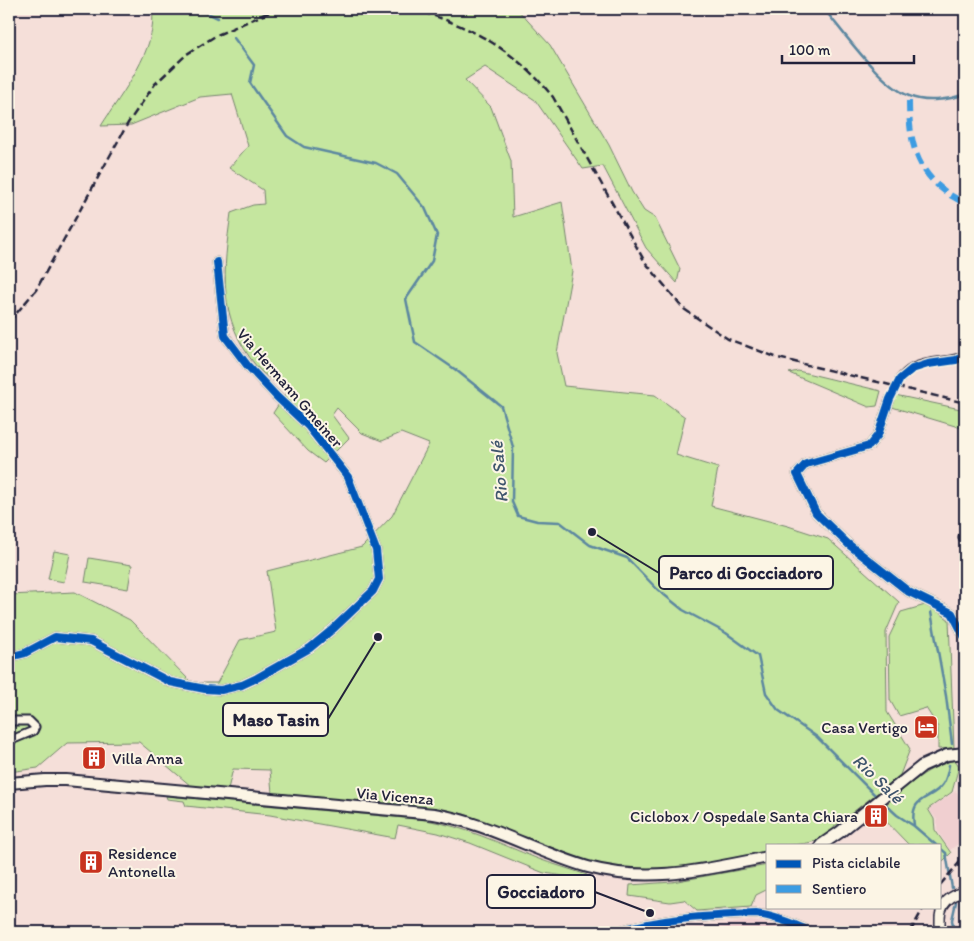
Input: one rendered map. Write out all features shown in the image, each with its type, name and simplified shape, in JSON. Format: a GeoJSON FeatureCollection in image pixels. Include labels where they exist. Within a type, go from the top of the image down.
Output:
{"type":"FeatureCollection","features":[{"type":"Feature","properties":{"kind":"main road"},"geometry":{"type":"LineString","coordinates":[[822,844],[931,760],[947,755],[965,753]]}},
{"type":"Feature","properties":{"kind":"main road","name":"Via Vicenza"},"geometry":{"type":"LineString","coordinates":[[9,783],[66,780],[434,814],[464,820],[585,866],[634,875],[660,876],[766,857]]}},
{"type":"Feature","properties":{"kind":"street","name":"Via Hermann Gmeiner"},"geometry":{"type":"LineString","coordinates":[[9,658],[24,653],[56,637],[91,641],[170,682],[221,690],[242,685],[257,678],[310,648],[373,591],[378,579],[376,550],[348,477],[308,426],[277,397],[225,336],[217,262]]}},
{"type":"Feature","properties":{"kind":"street"},"geometry":{"type":"LineString","coordinates":[[900,379],[912,368],[956,360],[965,356]]}},
{"type":"Feature","properties":{"kind":"street"},"geometry":{"type":"LineString","coordinates":[[890,399],[878,435],[869,446],[806,464],[797,474],[816,513],[848,544],[909,592],[952,614],[965,638]]}},
{"type":"Feature","properties":{"kind":"street"},"geometry":{"type":"LineString","coordinates":[[9,722],[29,721],[35,727],[34,731],[9,741]]}},
{"type":"Feature","properties":{"kind":"street"},"geometry":{"type":"LineString","coordinates":[[941,932],[940,914],[943,905],[951,896],[965,891]]}},
{"type":"Feature","properties":{"kind":"street"},"geometry":{"type":"LineString","coordinates":[[616,932],[635,926],[671,920],[756,914],[766,915],[797,925],[811,932]]}},
{"type":"Feature","properties":{"kind":"shaded area"},"geometry":{"type":"Polygon","coordinates":[[[956,791],[965,805],[965,839],[950,850],[937,830],[937,820],[929,809],[956,791]]]}},
{"type":"Feature","properties":{"kind":"shaded area"},"geometry":{"type":"Polygon","coordinates":[[[751,921],[795,932],[661,932],[751,921]]]}},
{"type":"Feature","properties":{"kind":"green space"},"geometry":{"type":"Polygon","coordinates":[[[152,9],[517,9],[550,45],[609,145],[632,192],[644,211],[655,218],[680,269],[677,283],[646,248],[603,166],[583,169],[535,100],[485,67],[465,80],[491,107],[511,161],[513,217],[562,202],[572,271],[557,353],[564,386],[655,395],[685,417],[676,455],[718,468],[711,506],[788,526],[828,539],[899,602],[886,632],[887,712],[910,749],[900,775],[834,827],[837,831],[820,840],[801,844],[766,844],[766,852],[693,867],[636,871],[587,861],[464,814],[433,808],[272,793],[270,770],[233,769],[228,789],[191,786],[139,742],[67,743],[38,768],[9,772],[9,595],[75,592],[130,620],[192,683],[217,683],[240,640],[276,632],[267,571],[362,547],[392,516],[429,444],[401,433],[382,441],[362,433],[337,408],[332,415],[349,438],[324,463],[308,451],[273,413],[288,390],[260,370],[244,349],[229,312],[226,293],[226,255],[231,213],[253,205],[264,204],[263,190],[229,168],[248,146],[232,94],[200,97],[131,125],[101,126],[137,70],[150,39],[153,24],[152,9]]]}},
{"type":"Feature","properties":{"kind":"green space"},"geometry":{"type":"Polygon","coordinates":[[[798,371],[881,391],[877,406],[869,407],[789,373],[798,371]]]}},
{"type":"Feature","properties":{"kind":"green space"},"geometry":{"type":"Polygon","coordinates":[[[895,395],[965,410],[965,429],[892,407],[895,395]]]}},
{"type":"Feature","properties":{"kind":"green space"},"geometry":{"type":"Polygon","coordinates":[[[54,551],[70,554],[64,582],[48,579],[54,551]]]}},
{"type":"Feature","properties":{"kind":"green space"},"geometry":{"type":"Polygon","coordinates":[[[89,558],[132,565],[128,589],[85,582],[89,558]]]}},
{"type":"Feature","properties":{"kind":"green space"},"geometry":{"type":"Polygon","coordinates":[[[929,604],[949,620],[954,748],[938,749],[938,727],[926,708],[899,716],[890,700],[889,637],[901,612],[929,604]]]}},
{"type":"Feature","properties":{"kind":"green space"},"geometry":{"type":"Polygon","coordinates":[[[955,760],[959,766],[952,792],[928,809],[934,819],[935,830],[951,853],[943,861],[942,844],[908,844],[877,812],[923,774],[955,760]]]}},
{"type":"Feature","properties":{"kind":"green space"},"geometry":{"type":"Polygon","coordinates":[[[166,796],[426,820],[468,831],[536,858],[587,875],[585,879],[544,873],[470,843],[438,833],[398,825],[395,838],[270,815],[186,806],[184,801],[167,799],[166,796]]]}},
{"type":"Feature","properties":{"kind":"green space"},"geometry":{"type":"Polygon","coordinates":[[[766,865],[766,890],[756,895],[751,907],[697,911],[684,900],[670,902],[629,896],[630,885],[672,882],[766,865]]]}},
{"type":"Feature","properties":{"kind":"waterway","name":"Rio Salé"},"geometry":{"type":"LineString","coordinates":[[199,9],[218,18]]}},
{"type":"Feature","properties":{"kind":"waterway"},"geometry":{"type":"LineString","coordinates":[[824,9],[863,57],[898,90],[915,98],[930,100],[952,98],[965,94]]}},
{"type":"Feature","properties":{"kind":"waterway","name":"Rio Salé"},"geometry":{"type":"LineString","coordinates":[[234,38],[254,65],[250,83],[287,136],[304,147],[376,163],[397,174],[425,208],[437,235],[432,261],[406,299],[415,342],[456,370],[501,406],[513,447],[512,502],[518,516],[537,521],[560,522],[590,545],[627,558],[657,589],[683,610],[726,633],[758,656],[766,693],[778,710],[817,737],[879,799]]}},
{"type":"Feature","properties":{"kind":"waterway"},"geometry":{"type":"LineString","coordinates":[[959,194],[965,198]]}},
{"type":"Feature","properties":{"kind":"waterway"},"geometry":{"type":"LineString","coordinates":[[931,612],[946,696],[952,744]]}},
{"type":"Feature","properties":{"kind":"waterway"},"geometry":{"type":"LineString","coordinates":[[914,825],[913,815],[915,808],[922,799],[933,793],[943,784],[949,765]]}},
{"type":"Feature","properties":{"kind":"waterway","name":"Rio Salé"},"geometry":{"type":"LineString","coordinates":[[883,802],[935,844]]}},
{"type":"Feature","properties":{"kind":"waterway","name":"Rio Salé"},"geometry":{"type":"LineString","coordinates":[[942,850],[946,853],[952,888]]}},
{"type":"Feature","properties":{"kind":"waterway","name":"Rio Salé"},"geometry":{"type":"LineString","coordinates":[[954,932],[952,920],[956,902]]}},
{"type":"Feature","properties":{"kind":"tunnel"},"geometry":{"type":"LineString","coordinates":[[890,399],[900,379]]}},
{"type":"Feature","properties":{"kind":"railway"},"geometry":{"type":"LineString","coordinates":[[9,322],[36,290],[128,123],[155,84],[187,54],[217,35],[265,14],[282,9]]}},
{"type":"Feature","properties":{"kind":"railway"},"geometry":{"type":"LineString","coordinates":[[411,9],[472,31],[506,52],[538,80],[553,97],[645,262],[684,309],[728,339],[778,358],[965,403]]}},
{"type":"Feature","properties":{"kind":"railway"},"geometry":{"type":"LineString","coordinates":[[942,883],[965,856]]}},
{"type":"Feature","properties":{"kind":"railway"},"geometry":{"type":"LineString","coordinates":[[910,932],[923,908]]}},
{"type":"Feature","properties":{"kind":"marked path"},"geometry":{"type":"LineString","coordinates":[[909,101],[912,140],[920,163],[935,183],[965,205]]}},
{"type":"Feature","properties":{"kind":"cycle path"},"geometry":{"type":"LineString","coordinates":[[9,657],[25,653],[55,637],[91,641],[170,682],[221,690],[242,685],[257,678],[310,648],[373,591],[379,579],[376,550],[348,477],[308,426],[247,365],[225,336],[217,262]]}},
{"type":"Feature","properties":{"kind":"cycle path"},"geometry":{"type":"LineString","coordinates":[[965,356],[956,360],[928,364],[912,369],[900,379],[890,399],[878,435],[869,446],[806,464],[797,474],[816,513],[848,544],[909,592],[952,613],[965,638]]}},
{"type":"Feature","properties":{"kind":"cycle path"},"geometry":{"type":"LineString","coordinates":[[616,932],[668,921],[756,914],[784,921],[811,932]]}},
{"type":"Feature","properties":{"kind":"place","name":"Parco di Gocciadoro"},"geometry":{"type":"Point","coordinates":[592,532]}},
{"type":"Feature","properties":{"kind":"place","name":"Maso Tasin"},"geometry":{"type":"Point","coordinates":[378,637]}},
{"type":"Feature","properties":{"kind":"place","name":"Casa Vertigo"},"geometry":{"type":"Point","coordinates":[926,727]}},
{"type":"Feature","properties":{"kind":"place","name":"Villa Anna"},"geometry":{"type":"Point","coordinates":[94,758]}},
{"type":"Feature","properties":{"kind":"place","name":"Ciclobox / Ospedale Santa Chiara"},"geometry":{"type":"Point","coordinates":[876,816]}},
{"type":"Feature","properties":{"kind":"place","name":"Residence Antonella"},"geometry":{"type":"Point","coordinates":[91,862]}},
{"type":"Feature","properties":{"kind":"place","name":"Gocciadoro"},"geometry":{"type":"Point","coordinates":[650,913]}}]}
